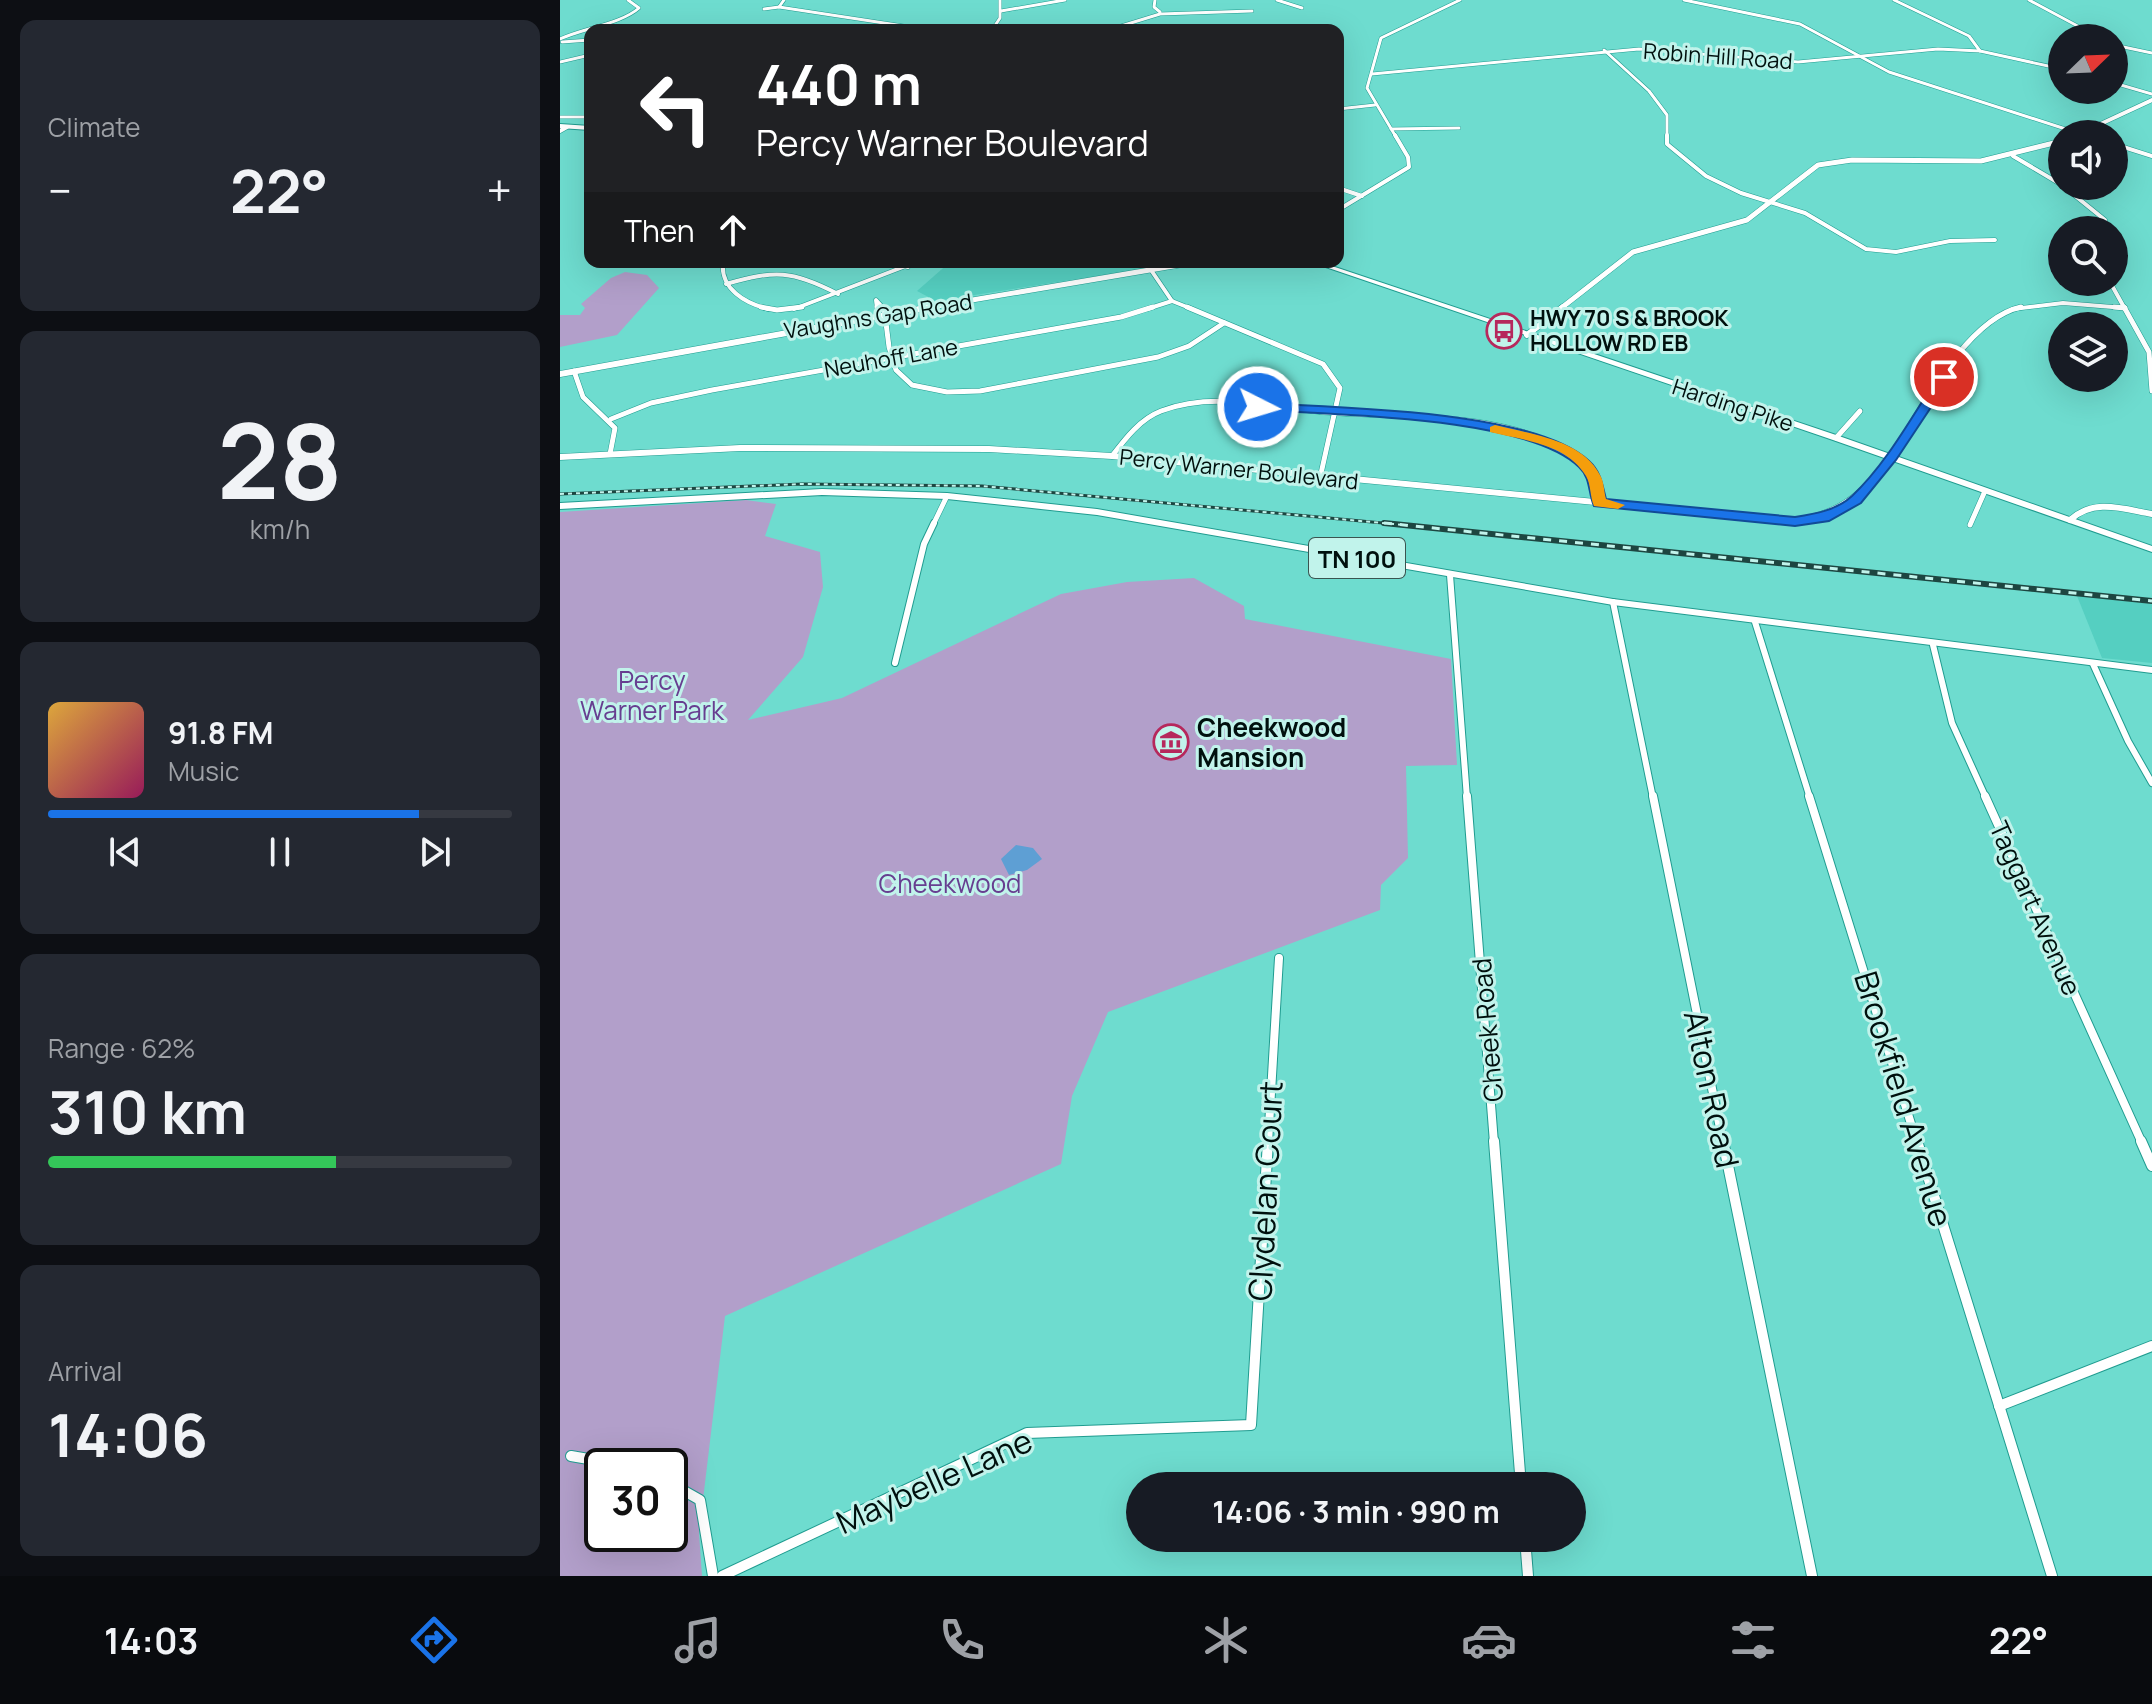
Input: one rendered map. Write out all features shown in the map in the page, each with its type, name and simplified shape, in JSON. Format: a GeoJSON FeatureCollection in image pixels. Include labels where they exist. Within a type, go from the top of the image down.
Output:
{"type":"FeatureCollection","features":[{"type":"Feature","properties":{"kind":"main road"},"geometry":{"type":"LineString","coordinates":[[562,128],[584,128]]}},
{"type":"Feature","properties":{"kind":"main road","name":"Harding Pike"},"geometry":{"type":"LineString","coordinates":[[1332,268],[1836,438],[2152,549]]}},
{"type":"Feature","properties":{"kind":"main road","name":"TN 100"},"geometry":{"type":"LineString","coordinates":[[560,506],[790,493],[947,496],[1097,512],[1613,602],[1933,645],[2152,670]]}},
{"type":"Feature","properties":{"kind":"street"},"geometry":{"type":"LineString","coordinates":[[597,24],[633,15],[639,8],[628,0]]}},
{"type":"Feature","properties":{"kind":"street"},"geometry":{"type":"LineString","coordinates":[[779,7],[784,0]]}},
{"type":"Feature","properties":{"kind":"street"},"geometry":{"type":"LineString","coordinates":[[996,24],[1001,11],[1000,0]]}},
{"type":"Feature","properties":{"kind":"street"},"geometry":{"type":"LineString","coordinates":[[1001,11],[1065,0]]}},
{"type":"Feature","properties":{"kind":"street"},"geometry":{"type":"LineString","coordinates":[[1155,0],[1154,7],[1160,12]]}},
{"type":"Feature","properties":{"kind":"street"},"geometry":{"type":"LineString","coordinates":[[1277,0],[1302,8]]}},
{"type":"Feature","properties":{"kind":"street"},"geometry":{"type":"LineString","coordinates":[[1344,206],[1409,167],[1367,88],[1382,38],[1460,0]]}},
{"type":"Feature","properties":{"kind":"street"},"geometry":{"type":"LineString","coordinates":[[1684,0],[1800,24],[1920,84],[2048,124]]}},
{"type":"Feature","properties":{"kind":"street"},"geometry":{"type":"LineString","coordinates":[[1894,0],[1969,36],[1980,51]]}},
{"type":"Feature","properties":{"kind":"street"},"geometry":{"type":"LineString","coordinates":[[2029,0],[2074,24]]}},
{"type":"Feature","properties":{"kind":"street"},"geometry":{"type":"LineString","coordinates":[[764,9],[779,7],[891,24]]}},
{"type":"Feature","properties":{"kind":"street"},"geometry":{"type":"LineString","coordinates":[[1119,24],[1160,12],[1252,11]]}},
{"type":"Feature","properties":{"kind":"street"},"geometry":{"type":"LineString","coordinates":[[560,41],[584,28]]}},
{"type":"Feature","properties":{"kind":"street"},"geometry":{"type":"LineString","coordinates":[[560,41],[584,40]]}},
{"type":"Feature","properties":{"kind":"street"},"geometry":{"type":"LineString","coordinates":[[2128,48],[2152,53]]}},
{"type":"Feature","properties":{"kind":"street","name":"Robin Hill Road"},"geometry":{"type":"LineString","coordinates":[[1372,74],[1640,49],[1778,62],[1938,49],[1980,51],[2048,66]]}},
{"type":"Feature","properties":{"kind":"street"},"geometry":{"type":"LineString","coordinates":[[1604,50],[1649,91],[1667,115],[1669,120],[1664,139],[1678,156],[1713,180],[1819,220],[1853,243],[1883,252],[1950,241],[1995,240]]}},
{"type":"Feature","properties":{"kind":"street"},"geometry":{"type":"LineString","coordinates":[[560,62],[584,56]]}},
{"type":"Feature","properties":{"kind":"street"},"geometry":{"type":"LineString","coordinates":[[2128,87],[2152,94]]}},
{"type":"Feature","properties":{"kind":"street"},"geometry":{"type":"LineString","coordinates":[[2110,120],[2152,100]]}},
{"type":"Feature","properties":{"kind":"street"},"geometry":{"type":"LineString","coordinates":[[1344,108],[1375,105]]}},
{"type":"Feature","properties":{"kind":"street"},"geometry":{"type":"LineString","coordinates":[[560,117],[584,117]]}},
{"type":"Feature","properties":{"kind":"street"},"geometry":{"type":"LineString","coordinates":[[1391,129],[1459,128]]}},
{"type":"Feature","properties":{"kind":"street"},"geometry":{"type":"LineString","coordinates":[[1527,335],[1633,252],[1728,227],[1772,204],[1806,174],[1833,161],[1944,163],[2013,156],[2048,145]]}},
{"type":"Feature","properties":{"kind":"street"},"geometry":{"type":"LineString","coordinates":[[2128,148],[2152,156]]}},
{"type":"Feature","properties":{"kind":"street"},"geometry":{"type":"LineString","coordinates":[[2013,156],[2048,175]]}},
{"type":"Feature","properties":{"kind":"street"},"geometry":{"type":"LineString","coordinates":[[1344,190],[1362,196]]}},
{"type":"Feature","properties":{"kind":"street"},"geometry":{"type":"LineString","coordinates":[[2080,200],[2100,216]]}},
{"type":"Feature","properties":{"kind":"street"},"geometry":{"type":"LineString","coordinates":[[722,268],[726,284],[744,299],[781,311],[808,308],[906,268]]}},
{"type":"Feature","properties":{"kind":"street","name":"Vaughns Gap Road"},"geometry":{"type":"LineString","coordinates":[[560,374],[1162,268]]}},
{"type":"Feature","properties":{"kind":"street"},"geometry":{"type":"LineString","coordinates":[[1151,270],[1172,301],[1323,364],[1340,388],[1337,413],[1320,478]]}},
{"type":"Feature","properties":{"kind":"street"},"geometry":{"type":"LineString","coordinates":[[726,284],[788,272],[819,281],[838,294]]}},
{"type":"Feature","properties":{"kind":"street"},"geometry":{"type":"LineString","coordinates":[[2118,296],[2149,352],[2152,391]]}},
{"type":"Feature","properties":{"kind":"street"},"geometry":{"type":"LineString","coordinates":[[875,299],[892,359],[905,379],[925,389],[952,393],[980,391],[1158,357],[1189,346],[1224,323]]}},
{"type":"Feature","properties":{"kind":"street","name":"Neuhoff Lane"},"geometry":{"type":"LineString","coordinates":[[611,419],[666,400],[1121,317],[1172,301]]}},
{"type":"Feature","properties":{"kind":"street"},"geometry":{"type":"LineString","coordinates":[[1891,457],[1944,377],[1991,318],[2018,308],[2046,303],[2125,308]]}},
{"type":"Feature","properties":{"kind":"street"},"geometry":{"type":"LineString","coordinates":[[574,371],[574,386],[580,399],[611,419],[617,428],[618,440],[610,454]]}},
{"type":"Feature","properties":{"kind":"street"},"geometry":{"type":"LineString","coordinates":[[1112,456],[1134,427],[1159,412],[1205,402],[1455,420],[1555,444],[1583,463],[1594,475],[1599,503]]}},
{"type":"Feature","properties":{"kind":"street"},"geometry":{"type":"LineString","coordinates":[[1836,438],[1860,411]]}},
{"type":"Feature","properties":{"kind":"street","name":"Percy Warner Boulevard"},"geometry":{"type":"LineString","coordinates":[[560,457],[864,446],[1112,456],[1795,521],[1823,518],[1856,500],[1891,457]]}},
{"type":"Feature","properties":{"kind":"street"},"geometry":{"type":"LineString","coordinates":[[1970,526],[1985,491]]}},
{"type":"Feature","properties":{"kind":"street"},"geometry":{"type":"LineString","coordinates":[[895,663],[924,544],[947,496]]}},
{"type":"Feature","properties":{"kind":"street"},"geometry":{"type":"LineString","coordinates":[[2070,520],[2079,509],[2095,505],[2152,514]]}},
{"type":"Feature","properties":{"kind":"street","name":"Cheek Road"},"geometry":{"type":"LineString","coordinates":[[1450,575],[1520,1472]]}},
{"type":"Feature","properties":{"kind":"street","name":"Alton Road"},"geometry":{"type":"LineString","coordinates":[[1613,602],[1812,1576]]}},
{"type":"Feature","properties":{"kind":"street","name":"Brookfield Avenue"},"geometry":{"type":"LineString","coordinates":[[1755,622],[2052,1576]]}},
{"type":"Feature","properties":{"kind":"street","name":"Taggart Avenue"},"geometry":{"type":"LineString","coordinates":[[1933,645],[1953,726],[2152,1166]]}},
{"type":"Feature","properties":{"kind":"street"},"geometry":{"type":"LineString","coordinates":[[2093,664],[2128,741],[2152,783]]}},
{"type":"Feature","properties":{"kind":"street","name":"Clydelan Court"},"geometry":{"type":"LineString","coordinates":[[1251,1425],[1279,958]]}},
{"type":"Feature","properties":{"kind":"street"},"geometry":{"type":"LineString","coordinates":[[1999,1406],[2152,1346]]}},
{"type":"Feature","properties":{"kind":"street","name":"Maybelle Lane"},"geometry":{"type":"LineString","coordinates":[[722,1576],[1027,1433],[1251,1425]]}},
{"type":"Feature","properties":{"kind":"street"},"geometry":{"type":"LineString","coordinates":[[571,1456],[584,1458]]}},
{"type":"Feature","properties":{"kind":"street"},"geometry":{"type":"LineString","coordinates":[[688,1493],[700,1500],[713,1576]]}},
{"type":"Feature","properties":{"kind":"street"},"geometry":{"type":"LineString","coordinates":[[1526,1552],[1528,1576]]}},
{"type":"Feature","properties":{"kind":"shaded area"},"geometry":{"type":"Polygon","coordinates":[[[943,268],[1148,268],[936,301],[917,291],[943,268]]]}},
{"type":"Feature","properties":{"kind":"shaded area"},"geometry":{"type":"Polygon","coordinates":[[[2077,596],[2152,604],[2152,663],[2102,658],[2077,596]]]}},
{"type":"Feature","properties":{"kind":"green space"},"geometry":{"type":"Polygon","coordinates":[[[625,272],[647,275],[659,288],[617,335],[560,347],[560,315],[580,315],[585,308],[581,304],[611,278],[625,272]]]}},
{"type":"Feature","properties":{"kind":"green space","name":"Cheekwood"},"geometry":{"type":"Polygon","coordinates":[[[746,500],[776,504],[765,536],[820,552],[823,587],[803,657],[748,720],[842,698],[1061,594],[1127,582],[1194,578],[1244,606],[1245,619],[1451,659],[1457,765],[1406,766],[1408,858],[1381,885],[1380,910],[1108,1012],[1072,1096],[1061,1164],[725,1316],[699,1533],[702,1576],[560,1576],[560,512],[746,500]]]}},
{"type":"Feature","properties":{"kind":"water"},"geometry":{"type":"Polygon","coordinates":[[[1016,845],[1033,848],[1042,859],[1027,870],[1009,875],[1001,859],[1016,845]]]}},
{"type":"Feature","properties":{"kind":"railway"},"geometry":{"type":"LineString","coordinates":[[560,494],[802,484],[982,486],[1401,525]]}},
{"type":"Feature","properties":{"kind":"railway"},"geometry":{"type":"LineString","coordinates":[[1384,523],[1401,525]]}},
{"type":"Feature","properties":{"kind":"railway"},"geometry":{"type":"LineString","coordinates":[[1401,525],[2152,601]]}},
{"type":"Feature","properties":{"kind":"slow traffic"},"geometry":{"type":"LineString","coordinates":[[1495,429],[1555,444],[1571,453],[1594,475],[1599,503],[1618,505]]}},
{"type":"Feature","properties":{"kind":"place","name":"HWY 70 S & BROOK HOLLOW RD EB"},"geometry":{"type":"Point","coordinates":[1504,331]}},
{"type":"Feature","properties":{"kind":"place","name":"Cheekwood Mansion"},"geometry":{"type":"Point","coordinates":[1171,742]}},
{"type":"Feature","properties":{"kind":"route"},"geometry":{"type":"LineString","coordinates":[[1258,407],[1455,420],[1555,444],[1571,453],[1594,475],[1599,503],[1795,521],[1823,518],[1856,500],[1891,457],[1944,377]]}},
{"type":"Feature","properties":{"kind":"park label","name":"Percy Warner Park"},"geometry":{"type":"Point","coordinates":[652,695]}}]}
